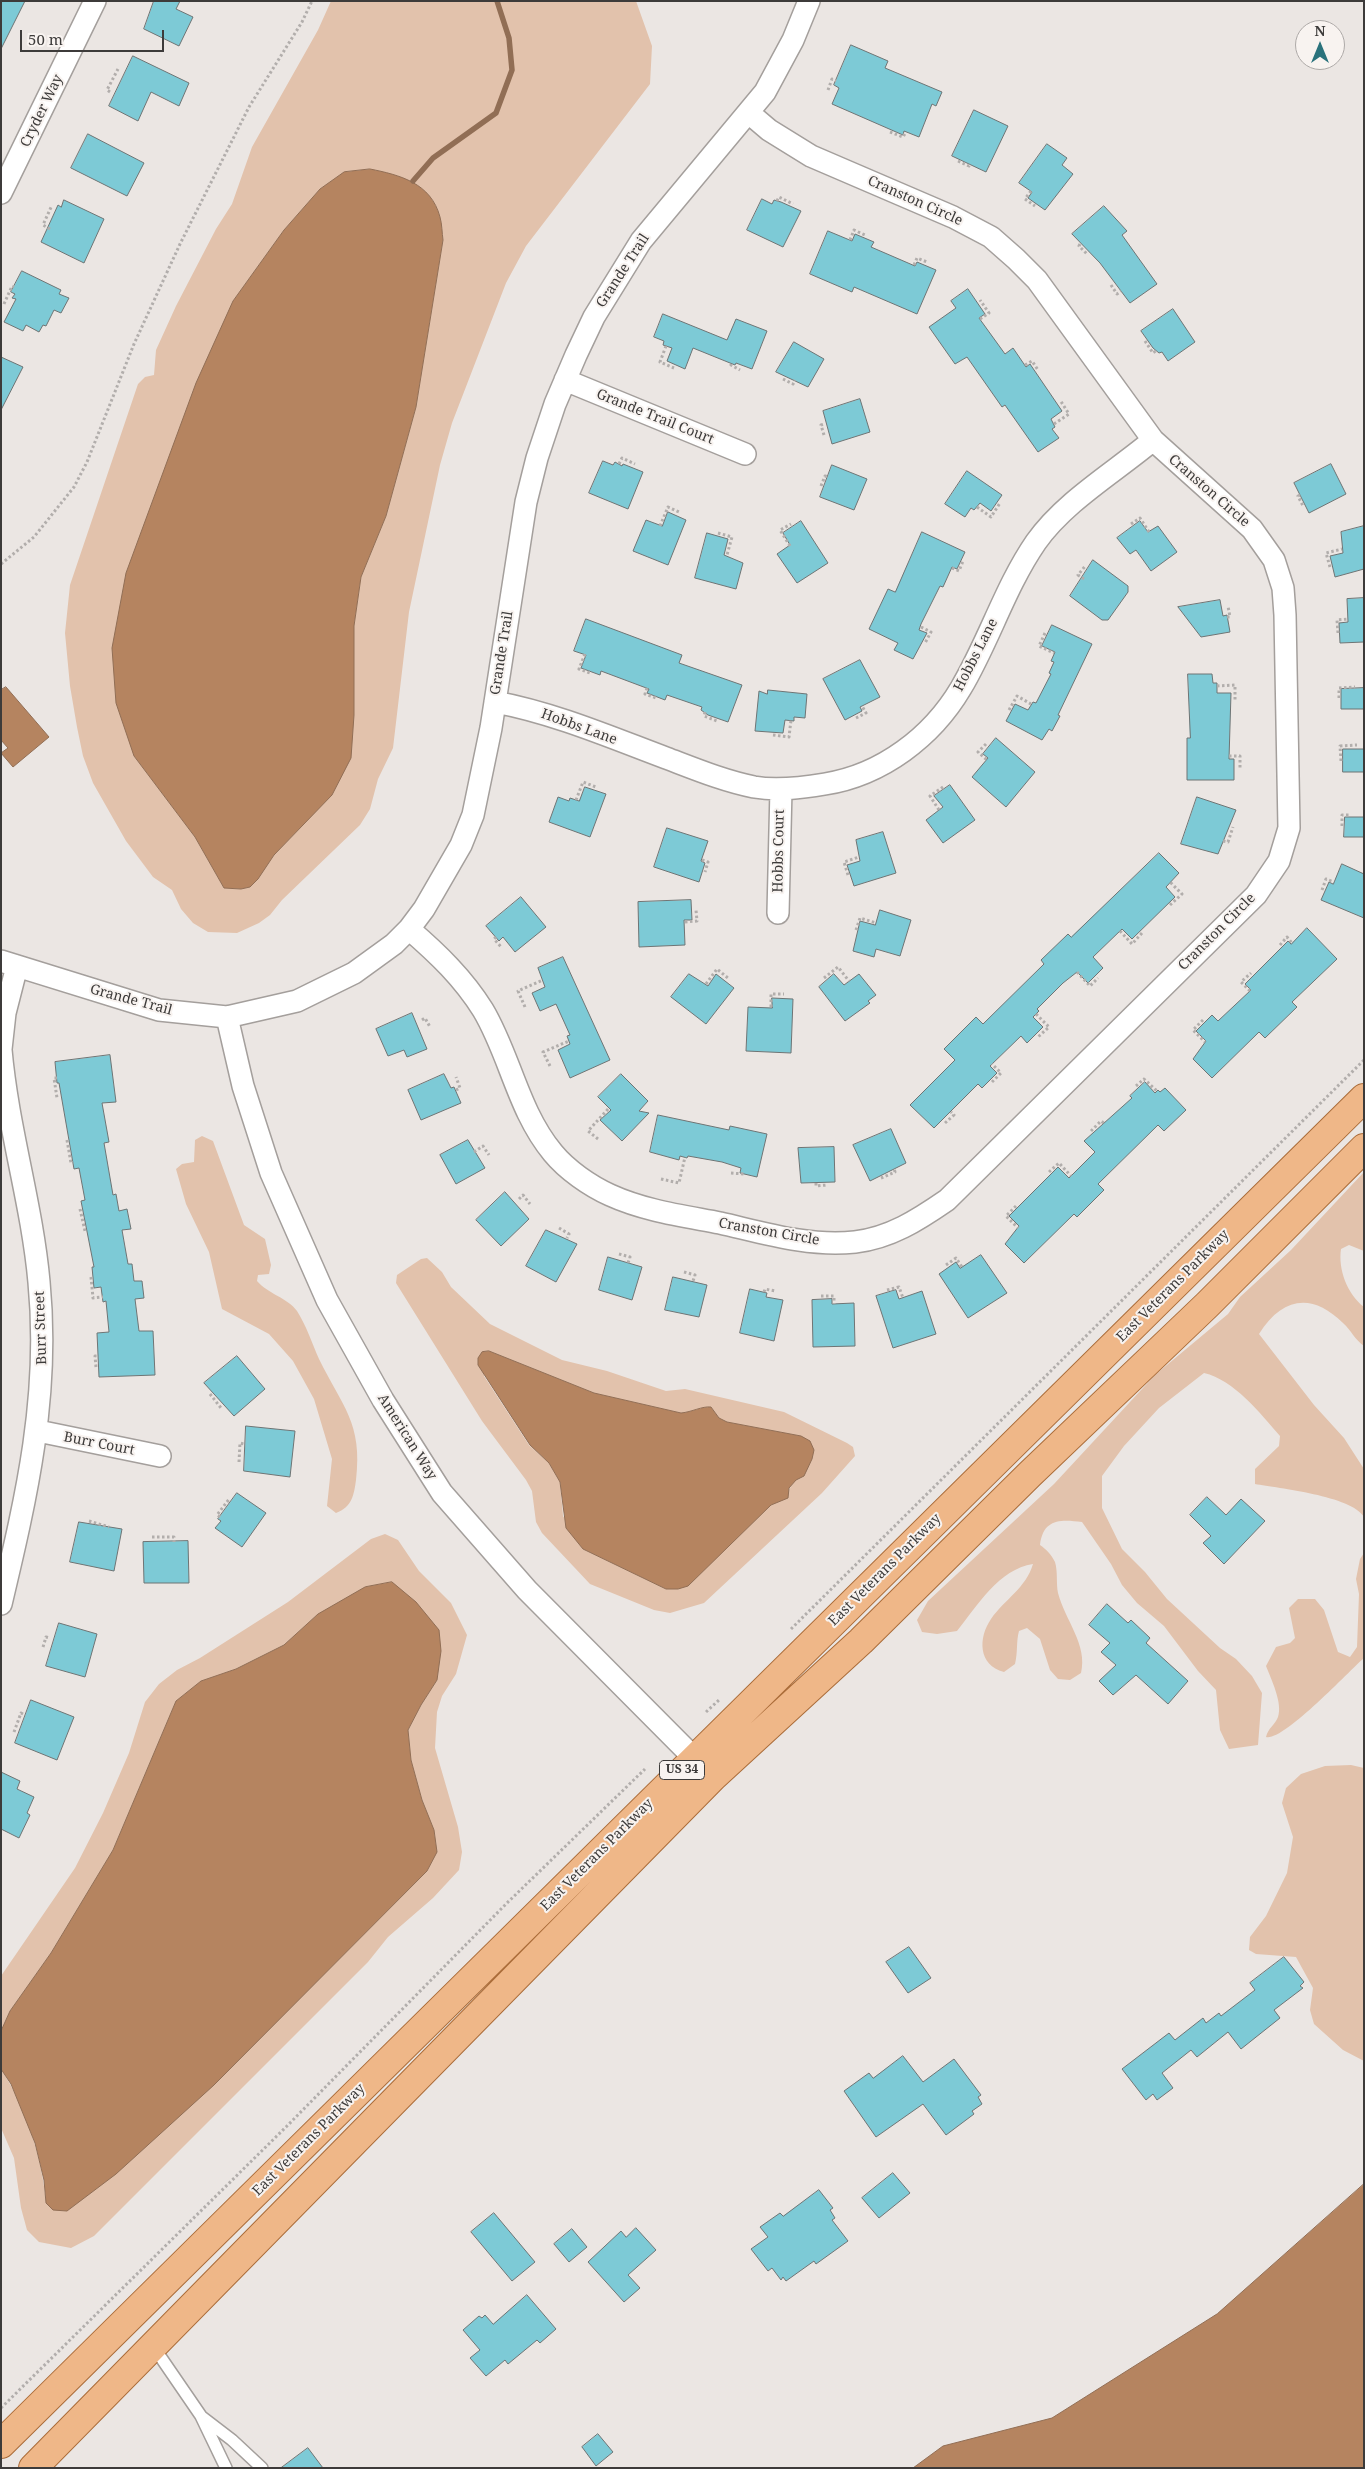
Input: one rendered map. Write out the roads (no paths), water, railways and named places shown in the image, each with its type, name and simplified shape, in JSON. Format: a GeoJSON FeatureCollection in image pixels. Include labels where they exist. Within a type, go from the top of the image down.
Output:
{"type":"FeatureCollection","features":[{"type":"Feature","properties":{"kind":"main road","name":"East Veterans Parkway"},"geometry":{"type":"LineString","coordinates":[[1,2444],[1364,1098]]}},
{"type":"Feature","properties":{"kind":"main road","name":"East Veterans Parkway"},"geometry":{"type":"LineString","coordinates":[[33,2468],[713,1777],[861,1641],[1030,1474],[1207,1305],[1364,1148]]}},
{"type":"Feature","properties":{"kind":"street","name":"Cryder Way"},"geometry":{"type":"LineString","coordinates":[[1,193],[95,1]]}},
{"type":"Feature","properties":{"kind":"street","name":"Grande Trail"},"geometry":{"type":"LineString","coordinates":[[9,963],[159,1010],[227,1017],[296,1001],[354,973],[394,944],[409,930],[424,909],[461,845],[473,815],[495,702],[526,502],[537,458],[565,380],[594,317],[641,241],[765,92],[793,40],[809,1]]}},
{"type":"Feature","properties":{"kind":"street","name":"Cranston Circle"},"geometry":{"type":"LineString","coordinates":[[409,930],[452,967],[464,983],[483,1010],[536,1127],[553,1153],[594,1187],[644,1207],[812,1242],[855,1242],[882,1236],[910,1225],[947,1200],[1256,895],[1279,861],[1284,849],[1290,821],[1285,615],[1281,580],[1274,560],[1252,529],[1153,440],[1037,280],[991,237],[953,217],[811,156],[769,130],[749,113]]}},
{"type":"Feature","properties":{"kind":"street","name":"Grande Trail Court"},"geometry":{"type":"LineString","coordinates":[[565,380],[745,454]]}},
{"type":"Feature","properties":{"kind":"street","name":"Hobbs Lane"},"geometry":{"type":"LineString","coordinates":[[495,702],[542,713],[730,781],[756,787],[781,789],[840,781],[863,773],[890,760],[928,732],[961,689],[1007,592],[1037,541],[1073,503],[1153,440]]}},
{"type":"Feature","properties":{"kind":"street","name":"Hobbs Court"},"geometry":{"type":"LineString","coordinates":[[778,914],[781,789]]}},
{"type":"Feature","properties":{"kind":"street","name":"Burr Street"},"geometry":{"type":"LineString","coordinates":[[1,1604],[38,1432],[43,1334],[35,1245],[8,1105],[1,1050],[9,963]]}},
{"type":"Feature","properties":{"kind":"street","name":"American Way"},"geometry":{"type":"LineString","coordinates":[[227,1017],[243,1086],[271,1173],[327,1300],[383,1400],[448,1501],[527,1590],[713,1777]]}},
{"type":"Feature","properties":{"kind":"street","name":"Burr Court"},"geometry":{"type":"LineString","coordinates":[[38,1432],[160,1456]]}},
{"type":"Feature","properties":{"kind":"lane"},"geometry":{"type":"LineString","coordinates":[[153,2346],[201,2416],[226,2468]]}},
{"type":"Feature","properties":{"kind":"lane"},"geometry":{"type":"LineString","coordinates":[[201,2416],[232,2440],[262,2468]]}},
{"type":"Feature","properties":{"kind":"waterway"},"geometry":{"type":"LineString","coordinates":[[413,181],[433,158],[496,113],[512,70],[509,38],[497,1]]}}]}
